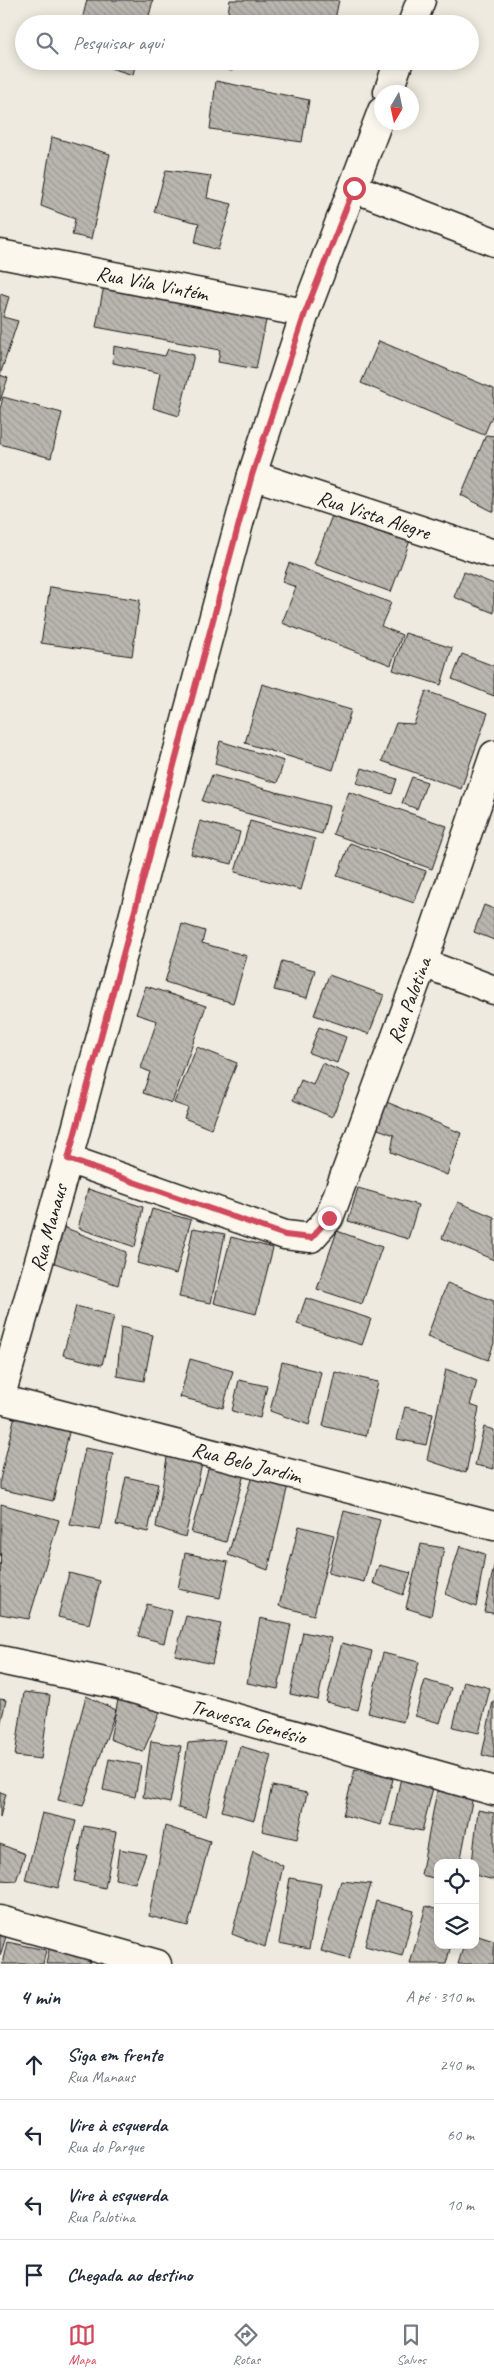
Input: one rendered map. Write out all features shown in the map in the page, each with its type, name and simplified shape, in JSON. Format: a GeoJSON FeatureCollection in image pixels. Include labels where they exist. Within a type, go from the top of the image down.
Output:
{"type":"FeatureCollection","features":[{"type":"Feature","properties":{"kind":"street"},"geometry":{"type":"LineString","coordinates":[[415,15],[421,0]]}},
{"type":"Feature","properties":{"kind":"street"},"geometry":{"type":"LineString","coordinates":[[390,85],[396,70]]}},
{"type":"Feature","properties":{"kind":"street","name":"Rua Manaus"},"geometry":{"type":"LineString","coordinates":[[0,1399],[68,1159],[252,475],[305,313],[375,130]]}},
{"type":"Feature","properties":{"kind":"street"},"geometry":{"type":"LineString","coordinates":[[354,188],[494,242]]}},
{"type":"Feature","properties":{"kind":"street","name":"Rua Vila Vintém"},"geometry":{"type":"LineString","coordinates":[[0,254],[305,313]]}},
{"type":"Feature","properties":{"kind":"street","name":"Rua Vista Alegre"},"geometry":{"type":"LineString","coordinates":[[252,475],[494,554]]}},
{"type":"Feature","properties":{"kind":"street","name":"Rua Palotina"},"geometry":{"type":"LineString","coordinates":[[68,1159],[285,1235],[311,1238],[329,1218],[423,963],[494,755]]}},
{"type":"Feature","properties":{"kind":"street"},"geometry":{"type":"LineString","coordinates":[[423,963],[494,990]]}},
{"type":"Feature","properties":{"kind":"street","name":"Rua Belo Jardim"},"geometry":{"type":"LineString","coordinates":[[0,1399],[494,1526]]}},
{"type":"Feature","properties":{"kind":"street","name":"Travessa Genésio"},"geometry":{"type":"LineString","coordinates":[[0,1660],[119,1685],[494,1792]]}},
{"type":"Feature","properties":{"kind":"street"},"geometry":{"type":"LineString","coordinates":[[0,1920],[157,1964]]}},
{"type":"Feature","properties":{"kind":"building"},"geometry":{"type":"Polygon","coordinates":[[[87,0],[153,0],[149,15],[83,15],[87,0]]]}},
{"type":"Feature","properties":{"kind":"building"},"geometry":{"type":"Polygon","coordinates":[[[230,0],[339,0],[336,15],[228,15],[230,0]]]}},
{"type":"Feature","properties":{"kind":"building"},"geometry":{"type":"Polygon","coordinates":[[[117,70],[134,70],[133,75],[117,70]]]}},
{"type":"Feature","properties":{"kind":"building"},"geometry":{"type":"Polygon","coordinates":[[[216,81],[309,100],[302,142],[210,129],[216,81]]]}},
{"type":"Feature","properties":{"kind":"building"},"geometry":{"type":"Polygon","coordinates":[[[52,137],[110,154],[91,239],[72,235],[75,219],[41,206],[52,137]]]}},
{"type":"Feature","properties":{"kind":"building"},"geometry":{"type":"Polygon","coordinates":[[[166,170],[211,176],[207,198],[232,204],[218,250],[195,243],[199,223],[154,212],[166,170]]]}},
{"type":"Feature","properties":{"kind":"building"},"geometry":{"type":"Polygon","coordinates":[[[105,280],[268,311],[256,369],[218,362],[220,350],[96,327],[105,280]]]}},
{"type":"Feature","properties":{"kind":"building"},"geometry":{"type":"Polygon","coordinates":[[[0,294],[9,297],[3,317],[18,321],[0,375],[0,294]]]}},
{"type":"Feature","properties":{"kind":"building"},"geometry":{"type":"Polygon","coordinates":[[[379,341],[494,389],[494,412],[484,435],[361,383],[379,341]]]}},
{"type":"Feature","properties":{"kind":"building"},"geometry":{"type":"Polygon","coordinates":[[[114,346],[165,356],[168,349],[194,355],[179,416],[153,408],[160,373],[113,363],[114,346]]]}},
{"type":"Feature","properties":{"kind":"building"},"geometry":{"type":"Polygon","coordinates":[[[0,375],[8,378],[0,401],[0,375]]]}},
{"type":"Feature","properties":{"kind":"building"},"geometry":{"type":"Polygon","coordinates":[[[3,397],[62,413],[51,458],[0,444],[0,409],[3,397]]]}},
{"type":"Feature","properties":{"kind":"building"},"geometry":{"type":"Polygon","coordinates":[[[486,435],[494,436],[494,512],[461,495],[486,435]]]}},
{"type":"Feature","properties":{"kind":"building"},"geometry":{"type":"Polygon","coordinates":[[[334,510],[411,538],[391,592],[314,564],[334,510]]]}},
{"type":"Feature","properties":{"kind":"building"},"geometry":{"type":"Polygon","coordinates":[[[289,563],[391,603],[381,626],[402,635],[391,665],[282,623],[296,587],[282,582],[289,563]]]}},
{"type":"Feature","properties":{"kind":"building"},"geometry":{"type":"Polygon","coordinates":[[[464,572],[494,584],[494,613],[454,597],[464,572]]]}},
{"type":"Feature","properties":{"kind":"building"},"geometry":{"type":"Polygon","coordinates":[[[50,587],[140,600],[132,656],[41,643],[50,587]]]}},
{"type":"Feature","properties":{"kind":"building"},"geometry":{"type":"Polygon","coordinates":[[[405,633],[452,648],[441,685],[393,670],[405,633]]]}},
{"type":"Feature","properties":{"kind":"building"},"geometry":{"type":"Polygon","coordinates":[[[462,654],[494,666],[494,696],[452,679],[462,654]]]}},
{"type":"Feature","properties":{"kind":"building"},"geometry":{"type":"Polygon","coordinates":[[[262,684],[351,710],[333,770],[245,743],[262,684]]]}},
{"type":"Feature","properties":{"kind":"building"},"geometry":{"type":"Polygon","coordinates":[[[426,691],[488,713],[461,789],[382,761],[396,723],[414,724],[426,691]]]}},
{"type":"Feature","properties":{"kind":"building"},"geometry":{"type":"Polygon","coordinates":[[[220,741],[284,761],[277,783],[215,764],[220,741]]]}},
{"type":"Feature","properties":{"kind":"building"},"geometry":{"type":"Polygon","coordinates":[[[362,768],[397,779],[392,794],[357,783],[362,768]]]}},
{"type":"Feature","properties":{"kind":"building"},"geometry":{"type":"Polygon","coordinates":[[[212,775],[329,806],[322,834],[202,801],[212,775]]]}},
{"type":"Feature","properties":{"kind":"building"},"geometry":{"type":"Polygon","coordinates":[[[412,777],[427,782],[417,809],[402,803],[412,777]]]}},
{"type":"Feature","properties":{"kind":"building"},"geometry":{"type":"Polygon","coordinates":[[[349,792],[447,826],[432,869],[333,834],[349,792]]]}},
{"type":"Feature","properties":{"kind":"building"},"geometry":{"type":"Polygon","coordinates":[[[200,821],[240,832],[232,864],[191,854],[200,821]]]}},
{"type":"Feature","properties":{"kind":"building"},"geometry":{"type":"Polygon","coordinates":[[[250,821],[315,839],[301,890],[235,872],[250,821]]]}},
{"type":"Feature","properties":{"kind":"building"},"geometry":{"type":"Polygon","coordinates":[[[350,843],[426,871],[414,903],[337,876],[350,843]]]}},
{"type":"Feature","properties":{"kind":"building"},"geometry":{"type":"Polygon","coordinates":[[[484,905],[494,909],[494,940],[474,932],[484,905]]]}},
{"type":"Feature","properties":{"kind":"building"},"geometry":{"type":"Polygon","coordinates":[[[182,924],[205,931],[202,943],[247,956],[233,1003],[165,982],[182,924]]]}},
{"type":"Feature","properties":{"kind":"building"},"geometry":{"type":"Polygon","coordinates":[[[282,961],[315,970],[307,998],[274,990],[282,961]]]}},
{"type":"Feature","properties":{"kind":"building"},"geometry":{"type":"Polygon","coordinates":[[[329,975],[384,995],[369,1034],[314,1015],[329,975]]]}},
{"type":"Feature","properties":{"kind":"building"},"geometry":{"type":"Polygon","coordinates":[[[146,986],[206,1006],[172,1103],[143,1093],[150,1072],[141,1068],[157,1021],[136,1014],[146,986]]]}},
{"type":"Feature","properties":{"kind":"building"},"geometry":{"type":"Polygon","coordinates":[[[319,1027],[346,1037],[337,1063],[309,1053],[319,1027]]]}},
{"type":"Feature","properties":{"kind":"building"},"geometry":{"type":"Polygon","coordinates":[[[197,1047],[237,1063],[211,1129],[184,1118],[188,1108],[174,1103],[197,1047]]]}},
{"type":"Feature","properties":{"kind":"building"},"geometry":{"type":"Polygon","coordinates":[[[322,1063],[350,1075],[332,1117],[293,1100],[301,1080],[313,1085],[322,1063]]]}},
{"type":"Feature","properties":{"kind":"building"},"geometry":{"type":"Polygon","coordinates":[[[377,1098],[461,1133],[447,1175],[391,1152],[394,1135],[370,1126],[377,1098]]]}},
{"type":"Feature","properties":{"kind":"building"},"geometry":{"type":"Polygon","coordinates":[[[358,1188],[418,1205],[408,1239],[348,1221],[358,1188]]]}},
{"type":"Feature","properties":{"kind":"building"},"geometry":{"type":"Polygon","coordinates":[[[88,1189],[143,1207],[135,1247],[78,1228],[88,1189]]]}},
{"type":"Feature","properties":{"kind":"building"},"geometry":{"type":"Polygon","coordinates":[[[458,1202],[494,1217],[494,1260],[442,1238],[458,1202]]]}},
{"type":"Feature","properties":{"kind":"building"},"geometry":{"type":"Polygon","coordinates":[[[152,1209],[191,1220],[176,1274],[137,1263],[152,1209]]]}},
{"type":"Feature","properties":{"kind":"building"},"geometry":{"type":"Polygon","coordinates":[[[61,1226],[126,1252],[118,1285],[49,1261],[61,1226]]]}},
{"type":"Feature","properties":{"kind":"building"},"geometry":{"type":"Polygon","coordinates":[[[193,1228],[225,1234],[211,1303],[179,1297],[193,1228]]]}},
{"type":"Feature","properties":{"kind":"building"},"geometry":{"type":"Polygon","coordinates":[[[337,1231],[382,1247],[362,1304],[317,1289],[337,1231]]]}},
{"type":"Feature","properties":{"kind":"building"},"geometry":{"type":"Polygon","coordinates":[[[231,1237],[273,1248],[256,1314],[214,1303],[231,1237]]]}},
{"type":"Feature","properties":{"kind":"building"},"geometry":{"type":"Polygon","coordinates":[[[447,1283],[494,1301],[494,1343],[488,1360],[427,1337],[447,1283]]]}},
{"type":"Feature","properties":{"kind":"building"},"geometry":{"type":"Polygon","coordinates":[[[306,1298],[371,1319],[362,1345],[297,1324],[306,1298]]]}},
{"type":"Feature","properties":{"kind":"building"},"geometry":{"type":"Polygon","coordinates":[[[76,1306],[114,1316],[102,1365],[63,1355],[76,1306]]]}},
{"type":"Feature","properties":{"kind":"building"},"geometry":{"type":"Polygon","coordinates":[[[121,1327],[153,1335],[144,1381],[117,1376],[121,1327]]]}},
{"type":"Feature","properties":{"kind":"building"},"geometry":{"type":"Polygon","coordinates":[[[190,1359],[233,1371],[223,1408],[180,1397],[190,1359]]]}},
{"type":"Feature","properties":{"kind":"building"},"geometry":{"type":"Polygon","coordinates":[[[282,1362],[321,1372],[309,1425],[270,1411],[282,1362]]]}},
{"type":"Feature","properties":{"kind":"building"},"geometry":{"type":"Polygon","coordinates":[[[446,1369],[477,1381],[470,1405],[479,1408],[466,1473],[427,1460],[446,1369]]]}},
{"type":"Feature","properties":{"kind":"building"},"geometry":{"type":"Polygon","coordinates":[[[335,1372],[378,1382],[366,1436],[323,1426],[335,1372]]]}},
{"type":"Feature","properties":{"kind":"building"},"geometry":{"type":"Polygon","coordinates":[[[239,1380],[267,1386],[260,1418],[232,1411],[239,1380]]]}},
{"type":"Feature","properties":{"kind":"building"},"geometry":{"type":"Polygon","coordinates":[[[405,1407],[433,1413],[426,1445],[397,1439],[405,1407]]]}},
{"type":"Feature","properties":{"kind":"building"},"geometry":{"type":"Polygon","coordinates":[[[15,1415],[70,1428],[53,1501],[0,1489],[0,1480],[15,1415]]]}},
{"type":"Feature","properties":{"kind":"building"},"geometry":{"type":"Polygon","coordinates":[[[484,1427],[494,1430],[494,1469],[475,1465],[484,1427]]]}},
{"type":"Feature","properties":{"kind":"building"},"geometry":{"type":"Polygon","coordinates":[[[85,1448],[113,1453],[100,1530],[70,1525],[85,1448]]]}},
{"type":"Feature","properties":{"kind":"building"},"geometry":{"type":"Polygon","coordinates":[[[168,1451],[202,1464],[185,1537],[156,1527],[168,1451]]]}},
{"type":"Feature","properties":{"kind":"building"},"geometry":{"type":"Polygon","coordinates":[[[209,1465],[244,1474],[226,1542],[191,1533],[209,1465]]]}},
{"type":"Feature","properties":{"kind":"building"},"geometry":{"type":"Polygon","coordinates":[[[252,1476],[288,1485],[268,1570],[228,1555],[252,1476]]]}},
{"type":"Feature","properties":{"kind":"building"},"geometry":{"type":"Polygon","coordinates":[[[126,1477],[158,1484],[148,1532],[116,1525],[126,1477]]]}},
{"type":"Feature","properties":{"kind":"building"},"geometry":{"type":"Polygon","coordinates":[[[1,1504],[59,1520],[29,1619],[0,1614],[1,1504]]]}},
{"type":"Feature","properties":{"kind":"building"},"geometry":{"type":"Polygon","coordinates":[[[344,1511],[380,1520],[364,1582],[328,1573],[344,1511]]]}},
{"type":"Feature","properties":{"kind":"building"},"geometry":{"type":"Polygon","coordinates":[[[299,1526],[334,1535],[314,1615],[279,1606],[299,1526]]]}},
{"type":"Feature","properties":{"kind":"building"},"geometry":{"type":"Polygon","coordinates":[[[421,1544],[444,1548],[431,1616],[406,1608],[421,1544]]]}},
{"type":"Feature","properties":{"kind":"building"},"geometry":{"type":"Polygon","coordinates":[[[460,1546],[485,1554],[476,1607],[445,1594],[460,1546]]]}},
{"type":"Feature","properties":{"kind":"building"},"geometry":{"type":"Polygon","coordinates":[[[185,1553],[228,1562],[220,1598],[178,1589],[185,1553]]]}},
{"type":"Feature","properties":{"kind":"building"},"geometry":{"type":"Polygon","coordinates":[[[379,1565],[411,1573],[403,1595],[373,1583],[379,1565]]]}},
{"type":"Feature","properties":{"kind":"building"},"geometry":{"type":"Polygon","coordinates":[[[494,1566],[494,1613],[484,1612],[494,1566]]]}},
{"type":"Feature","properties":{"kind":"building"},"geometry":{"type":"Polygon","coordinates":[[[69,1573],[100,1581],[89,1624],[58,1617],[69,1573]]]}},
{"type":"Feature","properties":{"kind":"building"},"geometry":{"type":"Polygon","coordinates":[[[147,1604],[172,1611],[164,1643],[138,1636],[147,1604]]]}},
{"type":"Feature","properties":{"kind":"building"},"geometry":{"type":"Polygon","coordinates":[[[186,1616],[221,1624],[212,1664],[175,1655],[186,1616]]]}},
{"type":"Feature","properties":{"kind":"building"},"geometry":{"type":"Polygon","coordinates":[[[260,1618],[291,1625],[278,1689],[247,1683],[260,1618]]]}},
{"type":"Feature","properties":{"kind":"building"},"geometry":{"type":"Polygon","coordinates":[[[303,1632],[331,1638],[318,1700],[290,1694],[303,1632]]]}},
{"type":"Feature","properties":{"kind":"building"},"geometry":{"type":"Polygon","coordinates":[[[342,1643],[372,1651],[358,1710],[326,1702],[342,1643]]]}},
{"type":"Feature","properties":{"kind":"building"},"geometry":{"type":"Polygon","coordinates":[[[383,1653],[419,1662],[403,1722],[368,1713],[383,1653]]]}},
{"type":"Feature","properties":{"kind":"building"},"geometry":{"type":"Polygon","coordinates":[[[425,1680],[451,1688],[440,1723],[415,1716],[425,1680]]]}},
{"type":"Feature","properties":{"kind":"building"},"geometry":{"type":"Polygon","coordinates":[[[464,1681],[490,1688],[479,1733],[453,1727],[464,1681]]]}},
{"type":"Feature","properties":{"kind":"building"},"geometry":{"type":"Polygon","coordinates":[[[24,1692],[50,1695],[41,1759],[15,1756],[24,1692]]]}},
{"type":"Feature","properties":{"kind":"building"},"geometry":{"type":"Polygon","coordinates":[[[86,1696],[116,1710],[83,1806],[58,1800],[86,1696]]]}},
{"type":"Feature","properties":{"kind":"building"},"geometry":{"type":"Polygon","coordinates":[[[0,1699],[6,1700],[0,1726],[0,1699]]]}},
{"type":"Feature","properties":{"kind":"building"},"geometry":{"type":"Polygon","coordinates":[[[118,1700],[161,1710],[143,1752],[110,1739],[118,1700]]]}},
{"type":"Feature","properties":{"kind":"building"},"geometry":{"type":"Polygon","coordinates":[[[494,1701],[494,1758],[482,1755],[494,1701]]]}},
{"type":"Feature","properties":{"kind":"building"},"geometry":{"type":"Polygon","coordinates":[[[225,1740],[206,1816],[178,1808],[188,1743],[225,1740]]]}},
{"type":"Feature","properties":{"kind":"building"},"geometry":{"type":"Polygon","coordinates":[[[151,1741],[181,1746],[170,1803],[143,1797],[151,1741]]]}},
{"type":"Feature","properties":{"kind":"building"},"geometry":{"type":"Polygon","coordinates":[[[240,1746],[271,1755],[254,1820],[222,1811],[240,1746]]]}},
{"type":"Feature","properties":{"kind":"building"},"geometry":{"type":"Polygon","coordinates":[[[109,1759],[141,1765],[135,1797],[103,1790],[109,1759]]]}},
{"type":"Feature","properties":{"kind":"building"},"geometry":{"type":"Polygon","coordinates":[[[355,1769],[393,1779],[381,1825],[343,1815],[355,1769]]]}},
{"type":"Feature","properties":{"kind":"building"},"geometry":{"type":"Polygon","coordinates":[[[401,1777],[434,1784],[422,1831],[391,1825],[401,1777]]]}},
{"type":"Feature","properties":{"kind":"building"},"geometry":{"type":"Polygon","coordinates":[[[272,1786],[307,1793],[297,1839],[262,1831],[272,1786]]]}},
{"type":"Feature","properties":{"kind":"building"},"geometry":{"type":"Polygon","coordinates":[[[437,1791],[473,1796],[461,1859],[434,1859],[434,1878],[421,1875],[437,1791]]]}},
{"type":"Feature","properties":{"kind":"building"},"geometry":{"type":"Polygon","coordinates":[[[0,1792],[6,1794],[0,1817],[0,1792]]]}},
{"type":"Feature","properties":{"kind":"building"},"geometry":{"type":"Polygon","coordinates":[[[478,1810],[494,1813],[494,1880],[479,1876],[479,1859],[472,1859],[478,1810]]]}},
{"type":"Feature","properties":{"kind":"building"},"geometry":{"type":"Polygon","coordinates":[[[42,1813],[76,1821],[58,1888],[25,1880],[42,1813]]]}},
{"type":"Feature","properties":{"kind":"building"},"geometry":{"type":"Polygon","coordinates":[[[84,1826],[116,1832],[105,1888],[74,1881],[84,1826]]]}},
{"type":"Feature","properties":{"kind":"building"},"geometry":{"type":"Polygon","coordinates":[[[165,1826],[210,1841],[188,1926],[149,1916],[165,1826]]]}},
{"type":"Feature","properties":{"kind":"building"},"geometry":{"type":"Polygon","coordinates":[[[0,1844],[25,1854],[16,1881],[0,1880],[0,1844]]]}},
{"type":"Feature","properties":{"kind":"building"},"geometry":{"type":"Polygon","coordinates":[[[119,1849],[146,1854],[135,1883],[115,1879],[119,1849]]]}},
{"type":"Feature","properties":{"kind":"building"},"geometry":{"type":"Polygon","coordinates":[[[253,1851],[283,1866],[265,1947],[232,1934],[253,1851]]]}},
{"type":"Feature","properties":{"kind":"building"},"geometry":{"type":"Polygon","coordinates":[[[290,1878],[321,1884],[309,1949],[279,1943],[290,1878]]]}},
{"type":"Feature","properties":{"kind":"building"},"geometry":{"type":"Polygon","coordinates":[[[341,1881],[371,1884],[349,1959],[321,1951],[341,1881]]]}},
{"type":"Feature","properties":{"kind":"building"},"geometry":{"type":"Polygon","coordinates":[[[376,1901],[414,1911],[402,1956],[365,1946],[376,1901]]]}},
{"type":"Feature","properties":{"kind":"building"},"geometry":{"type":"Polygon","coordinates":[[[426,1906],[434,1909],[434,1949],[450,1949],[446,1964],[410,1964],[426,1906]]]}},
{"type":"Feature","properties":{"kind":"building"},"geometry":{"type":"Polygon","coordinates":[[[0,1927],[8,1930],[0,1956],[0,1927]]]}},
{"type":"Feature","properties":{"kind":"building"},"geometry":{"type":"Polygon","coordinates":[[[479,1936],[494,1941],[494,1964],[458,1964],[463,1949],[479,1949],[479,1936]]]}},
{"type":"Feature","properties":{"kind":"building"},"geometry":{"type":"Polygon","coordinates":[[[51,1941],[92,1952],[89,1964],[46,1964],[51,1941]]]}},
{"type":"Feature","properties":{"kind":"building"},"geometry":{"type":"Polygon","coordinates":[[[7,1942],[46,1950],[43,1964],[2,1964],[7,1942]]]}},
{"type":"Feature","properties":{"kind":"route"},"geometry":{"type":"LineString","coordinates":[[329,1218],[311,1238],[285,1235],[68,1159],[252,475],[305,313],[354,188]]}}]}
